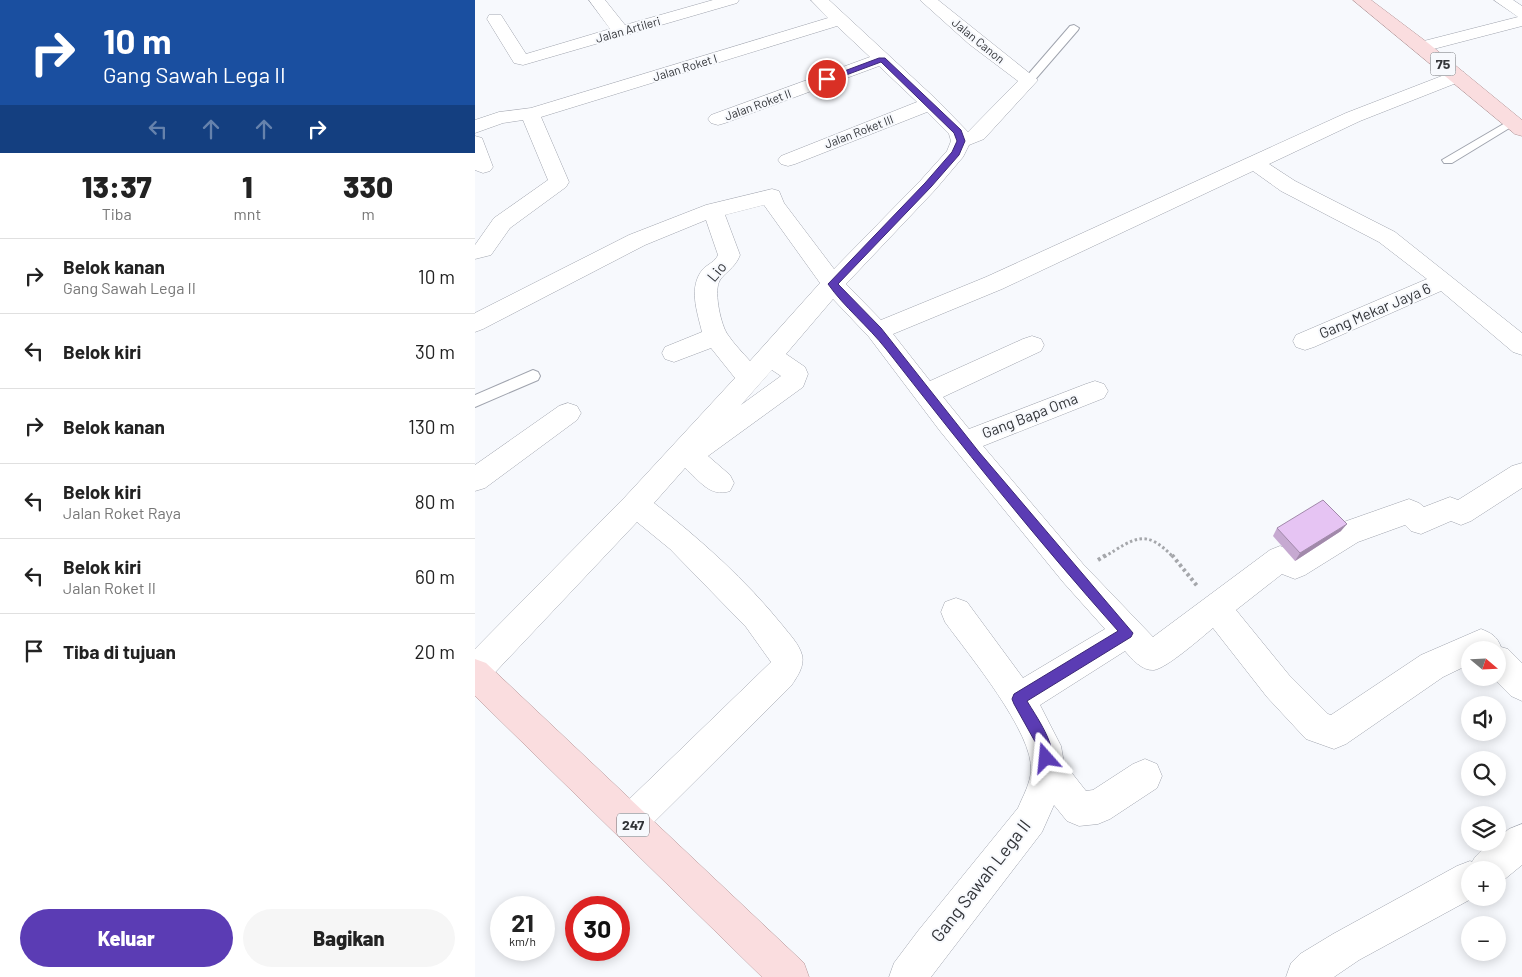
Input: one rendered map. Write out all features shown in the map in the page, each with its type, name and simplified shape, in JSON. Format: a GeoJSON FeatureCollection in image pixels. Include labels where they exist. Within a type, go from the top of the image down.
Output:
{"type":"FeatureCollection","features":[{"type":"Feature","properties":{"kind":"main road","name":"75"},"geometry":{"type":"LineString","coordinates":[[1361,0],[1458,76],[1517,126]]}},
{"type":"Feature","properties":{"kind":"main road","name":"247"},"geometry":{"type":"LineString","coordinates":[[475,672],[790,977]]}},
{"type":"Feature","properties":{"kind":"street"},"geometry":{"type":"LineString","coordinates":[[597,0],[621,32]]}},
{"type":"Feature","properties":{"kind":"street","name":"Jalan Artileri"},"geometry":{"type":"LineString","coordinates":[[495,18],[520,59],[523,60],[621,32],[707,3],[731,0]]}},
{"type":"Feature","properties":{"kind":"street"},"geometry":{"type":"LineString","coordinates":[[475,672],[635,505],[688,453],[750,378],[833,284],[956,153],[961,141],[958,132],[819,0]]}},
{"type":"Feature","properties":{"kind":"street","name":"Jalan Canon"},"geometry":{"type":"LineString","coordinates":[[928,0],[975,40],[1029,80]]}},
{"type":"Feature","properties":{"kind":"street"},"geometry":{"type":"LineString","coordinates":[[1502,0],[1522,13]]}},
{"type":"Feature","properties":{"kind":"street","name":"Jalan Roket I"},"geometry":{"type":"LineString","coordinates":[[475,126],[499,118],[530,114],[839,20]]}},
{"type":"Feature","properties":{"kind":"street"},"geometry":{"type":"LineString","coordinates":[[1422,47],[1522,21]]}},
{"type":"Feature","properties":{"kind":"street","name":"Jalan Roket II"},"geometry":{"type":"LineString","coordinates":[[718,119],[882,59]]}},
{"type":"Feature","properties":{"kind":"street"},"geometry":{"type":"LineString","coordinates":[[877,331],[994,283],[1353,116],[1458,76]]}},
{"type":"Feature","properties":{"kind":"street"},"geometry":{"type":"LineString","coordinates":[[961,141],[977,135],[1029,80]]}},
{"type":"Feature","properties":{"kind":"street","name":"Jalan Roket III"},"geometry":{"type":"LineString","coordinates":[[788,160],[930,104]]}},
{"type":"Feature","properties":{"kind":"street"},"geometry":{"type":"LineString","coordinates":[[475,252],[483,250],[502,223],[559,182],[530,114]]}},
{"type":"Feature","properties":{"kind":"street"},"geometry":{"type":"LineString","coordinates":[[475,142],[483,167]]}},
{"type":"Feature","properties":{"kind":"street"},"geometry":{"type":"LineString","coordinates":[[1254,163],[1288,186],[1387,237],[1445,281],[1521,344]]}},
{"type":"Feature","properties":{"kind":"street"},"geometry":{"type":"LineString","coordinates":[[475,323],[637,240],[713,210],[772,196],[774,204],[833,284],[877,331],[964,442],[1073,573],[1144,652],[1154,654],[1280,559],[1295,566],[1348,533],[1409,511],[1421,522],[1450,509],[1461,513],[1522,474]]}},
{"type":"Feature","properties":{"kind":"street","name":"Lio"},"geometry":{"type":"LineString","coordinates":[[713,210],[729,255],[723,266],[711,276],[705,288],[705,298],[709,306],[715,336]]}},
{"type":"Feature","properties":{"kind":"street","name":"Gang Mekar Jaya 6"},"geometry":{"type":"LineString","coordinates":[[1305,341],[1445,281]]}},
{"type":"Feature","properties":{"kind":"street"},"geometry":{"type":"LineString","coordinates":[[674,352],[715,336],[750,378]]}},
{"type":"Feature","properties":{"kind":"street"},"geometry":{"type":"LineString","coordinates":[[926,394],[1032,345]]}},
{"type":"Feature","properties":{"kind":"street"},"geometry":{"type":"LineString","coordinates":[[688,453],[794,380],[796,374],[770,356]]}},
{"type":"Feature","properties":{"kind":"street","name":"Gang Bapa Oma"},"geometry":{"type":"LineString","coordinates":[[964,442],[1095,391]]}},
{"type":"Feature","properties":{"kind":"street"},"geometry":{"type":"LineString","coordinates":[[475,480],[567,413]]}},
{"type":"Feature","properties":{"kind":"street"},"geometry":{"type":"LineString","coordinates":[[688,453],[720,483]]}},
{"type":"Feature","properties":{"kind":"street"},"geometry":{"type":"LineString","coordinates":[[630,822],[780,675],[786,667],[787,656],[757,617],[680,540],[635,505]]}},
{"type":"Feature","properties":{"kind":"street"},"geometry":{"type":"LineString","coordinates":[[1215,608],[1277,686],[1317,727],[1330,732],[1334,732],[1432,666],[1461,653]]}},
{"type":"Feature","properties":{"kind":"street","name":"Gang Sawah Lega II"},"geometry":{"type":"LineString","coordinates":[[908,977],[931,944],[1030,820],[1044,788],[1048,771],[1044,746],[1019,699],[956,612]]}},
{"type":"Feature","properties":{"kind":"street"},"geometry":{"type":"LineString","coordinates":[[1019,699],[1127,633]]}},
{"type":"Feature","properties":{"kind":"street"},"geometry":{"type":"LineString","coordinates":[[1506,669],[1522,685]]}},
{"type":"Feature","properties":{"kind":"street"},"geometry":{"type":"LineString","coordinates":[[1048,771],[1079,809],[1099,807],[1145,776]]}},
{"type":"Feature","properties":{"kind":"street"},"geometry":{"type":"LineString","coordinates":[[1498,861],[1522,842]]}},
{"type":"Feature","properties":{"kind":"street"},"geometry":{"type":"LineString","coordinates":[[1305,977],[1314,968],[1346,947],[1461,884]]}},
{"type":"Feature","properties":{"kind":"lane"},"geometry":{"type":"LineString","coordinates":[[1029,80],[1074,28]]}},
{"type":"Feature","properties":{"kind":"lane"},"geometry":{"type":"LineString","coordinates":[[1448,160],[1517,126]]}},
{"type":"Feature","properties":{"kind":"lane"},"geometry":{"type":"LineString","coordinates":[[475,401],[533,376]]}},
{"type":"Feature","properties":{"kind":"path"},"geometry":{"type":"LineString","coordinates":[[1073,573],[1142,538],[1152,540],[1162,543],[1215,608]]}},
{"type":"Feature","properties":{"kind":"building"},"geometry":{"type":"Polygon","coordinates":[[[1323,500],[1347,524],[1300,553],[1277,528],[1323,500]]]}},
{"type":"Feature","properties":{"kind":"route"},"geometry":{"type":"LineString","coordinates":[[827,79],[882,59],[958,132],[961,141],[956,153],[928,185],[833,284],[877,331],[975,456],[1127,633],[1019,699],[1044,746],[1046,758]]}}]}
